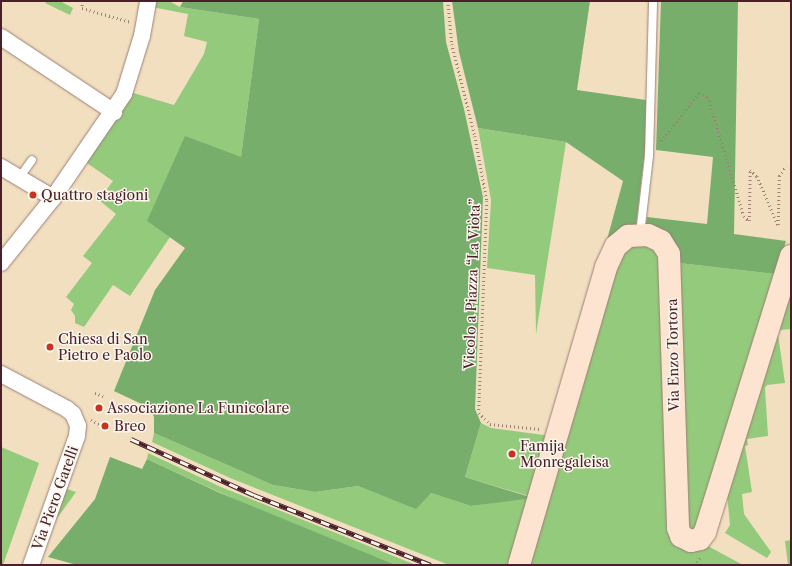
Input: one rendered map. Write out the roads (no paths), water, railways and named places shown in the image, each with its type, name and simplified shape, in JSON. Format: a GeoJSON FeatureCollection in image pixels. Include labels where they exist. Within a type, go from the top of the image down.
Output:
{"type":"FeatureCollection","features":[{"type":"Feature","properties":{"kind":"street"},"geometry":{"type":"LineString","coordinates":[[1,263],[53,198],[114,112],[127,86],[142,36],[148,1]]}},
{"type":"Feature","properties":{"kind":"street"},"geometry":{"type":"LineString","coordinates":[[1,37],[114,112]]}},
{"type":"Feature","properties":{"kind":"street"},"geometry":{"type":"LineString","coordinates":[[1,167],[53,198]]}},
{"type":"Feature","properties":{"kind":"street"},"geometry":{"type":"LineString","coordinates":[[519,565],[608,261],[622,240],[640,234]]}},
{"type":"Feature","properties":{"kind":"street","name":"Via Enzo Tortora"},"geometry":{"type":"LineString","coordinates":[[640,234],[659,239],[667,249],[670,258],[678,528],[681,536],[691,541],[700,539],[705,532],[791,256]]}},
{"type":"Feature","properties":{"kind":"street","name":"Via Piero Garelli"},"geometry":{"type":"LineString","coordinates":[[1,374],[67,409],[76,420],[78,431],[31,565]]}},
{"type":"Feature","properties":{"kind":"lane"},"geometry":{"type":"LineString","coordinates":[[640,234],[649,156],[653,1]]}},
{"type":"Feature","properties":{"kind":"lane"},"geometry":{"type":"LineString","coordinates":[[19,178],[32,160]]}},
{"type":"Feature","properties":{"kind":"railway"},"geometry":{"type":"LineString","coordinates":[[131,439],[254,495],[431,565]]}},
{"type":"Feature","properties":{"kind":"place","name":"Quattro stagioni"},"geometry":{"type":"Point","coordinates":[33,195]}},
{"type":"Feature","properties":{"kind":"place","name":"Chiesa di San Pietro e Paolo"},"geometry":{"type":"Point","coordinates":[50,347]}},
{"type":"Feature","properties":{"kind":"place","name":"Associazione La Funicolare"},"geometry":{"type":"Point","coordinates":[99,408]}},
{"type":"Feature","properties":{"kind":"place","name":"Breo"},"geometry":{"type":"Point","coordinates":[105,426]}},
{"type":"Feature","properties":{"kind":"place","name":"Famija Monregaleisa"},"geometry":{"type":"Point","coordinates":[512,454]}}]}
